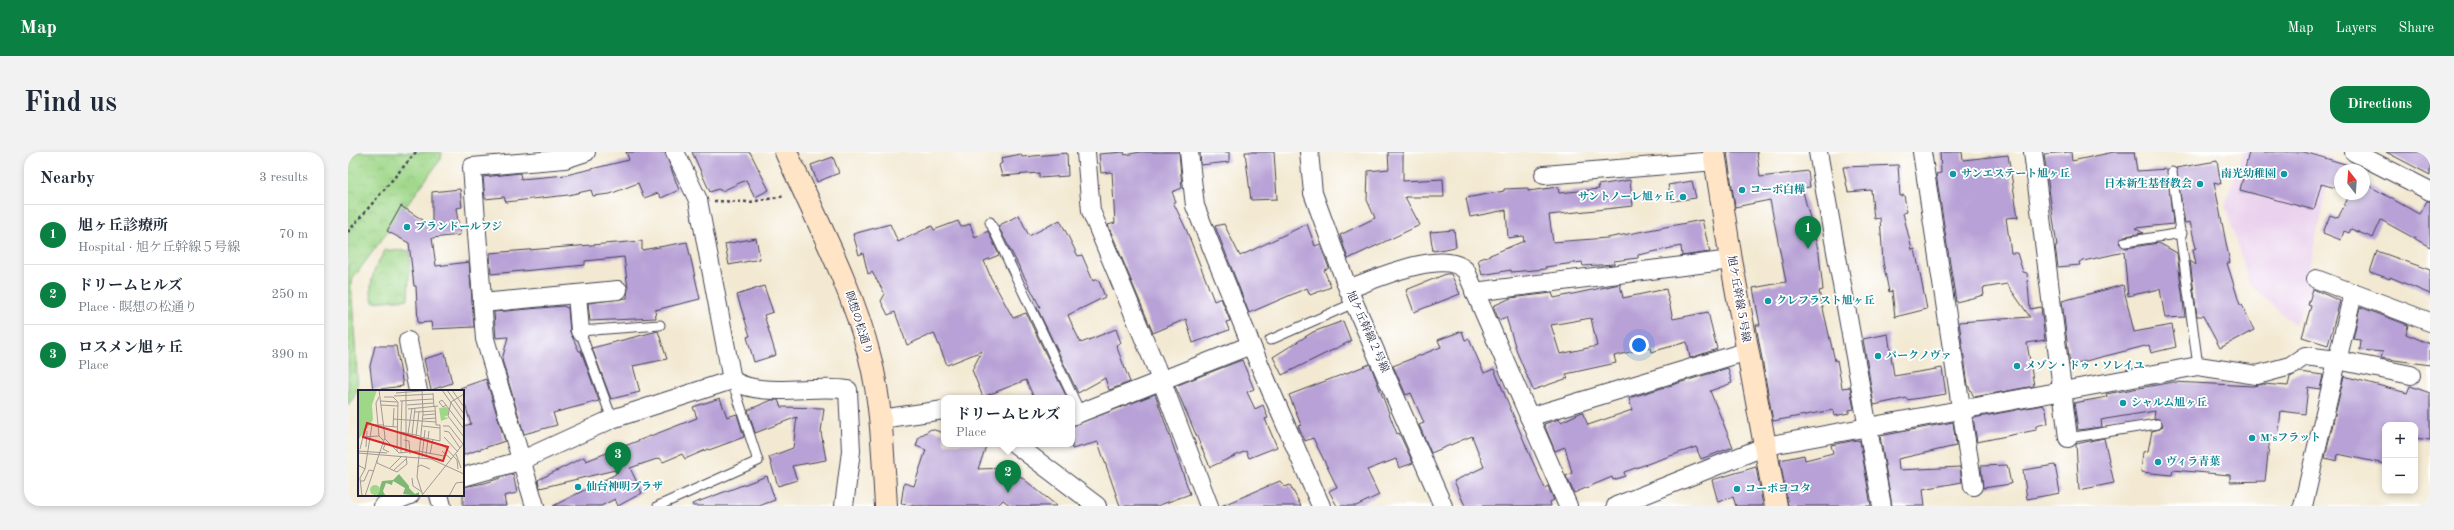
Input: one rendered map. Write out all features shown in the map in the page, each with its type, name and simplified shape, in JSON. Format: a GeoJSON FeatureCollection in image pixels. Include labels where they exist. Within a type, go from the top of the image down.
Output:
{"type":"FeatureCollection","features":[{"type":"Feature","properties":{"kind":"street"},"geometry":{"type":"LineString","coordinates":[[535,506],[520,461],[485,339],[472,167],[586,152]]}},
{"type":"Feature","properties":{"kind":"street"},"geometry":{"type":"LineString","coordinates":[[674,152],[698,200],[732,380],[740,385],[778,390],[831,387],[848,390],[851,451],[844,506]]}},
{"type":"Feature","properties":{"kind":"street","name":"瞑想の松通り"},"geometry":{"type":"LineString","coordinates":[[786,152],[851,298],[870,359],[880,419],[886,506]]}},
{"type":"Feature","properties":{"kind":"street"},"geometry":{"type":"LineString","coordinates":[[1086,152],[1091,211],[1162,382],[1209,506]]}},
{"type":"Feature","properties":{"kind":"street"},"geometry":{"type":"LineString","coordinates":[[1189,152],[1195,206],[1251,345],[1321,506]]}},
{"type":"Feature","properties":{"kind":"street","name":"旭ケ丘幹線２号線"},"geometry":{"type":"LineString","coordinates":[[1309,152],[1313,193],[1351,296],[1443,506]]}},
{"type":"Feature","properties":{"kind":"street"},"geometry":{"type":"LineString","coordinates":[[1818,152],[1866,427],[1882,506]]}},
{"type":"Feature","properties":{"kind":"street"},"geometry":{"type":"LineString","coordinates":[[1922,152],[1973,486]]}},
{"type":"Feature","properties":{"kind":"street"},"geometry":{"type":"LineString","coordinates":[[2033,152],[2068,438]]}},
{"type":"Feature","properties":{"kind":"street"},"geometry":{"type":"LineString","coordinates":[[2354,152],[2430,191]]}},
{"type":"Feature","properties":{"kind":"street"},"geometry":{"type":"LineString","coordinates":[[1544,175],[1715,157]]}},
{"type":"Feature","properties":{"kind":"street","name":"旭ケ丘幹線５号線"},"geometry":{"type":"LineString","coordinates":[[1715,157],[1731,260],[1776,506]]}},
{"type":"Feature","properties":{"kind":"street"},"geometry":{"type":"LineString","coordinates":[[1474,292],[1731,260]]}},
{"type":"Feature","properties":{"kind":"street"},"geometry":{"type":"LineString","coordinates":[[1351,296],[1387,274],[1424,265],[1453,262],[1461,265],[1466,270],[1474,292],[1568,506]]}},
{"type":"Feature","properties":{"kind":"street"},"geometry":{"type":"LineString","coordinates":[[2316,279],[2430,322]]}},
{"type":"Feature","properties":{"kind":"street"},"geometry":{"type":"LineString","coordinates":[[482,303],[618,290]]}},
{"type":"Feature","properties":{"kind":"street"},"geometry":{"type":"LineString","coordinates":[[2303,506],[2353,293]]}},
{"type":"Feature","properties":{"kind":"street"},"geometry":{"type":"LineString","coordinates":[[577,294],[580,331]]}},
{"type":"Feature","properties":{"kind":"street"},"geometry":{"type":"LineString","coordinates":[[408,341],[418,390]]}},
{"type":"Feature","properties":{"kind":"street"},"geometry":{"type":"LineString","coordinates":[[1076,414],[1162,382],[1251,345]]}},
{"type":"Feature","properties":{"kind":"street"},"geometry":{"type":"LineString","coordinates":[[1529,417],[1748,351]]}},
{"type":"Feature","properties":{"kind":"street"},"geometry":{"type":"LineString","coordinates":[[1616,506],[1766,446],[2061,390],[2198,366],[2257,375],[2290,366],[2306,356],[2337,360],[2411,375]]}},
{"type":"Feature","properties":{"kind":"street"},"geometry":{"type":"LineString","coordinates":[[464,477],[520,461],[612,419],[732,380]]}},
{"type":"Feature","properties":{"kind":"street"},"geometry":{"type":"LineString","coordinates":[[880,419],[941,410]]}},
{"type":"Feature","properties":{"kind":"street"},"geometry":{"type":"LineString","coordinates":[[1019,447],[1097,506]]}},
{"type":"Feature","properties":{"kind":"street"},"geometry":{"type":"LineString","coordinates":[[383,506],[408,496]]}},
{"type":"Feature","properties":{"kind":"street"},"geometry":{"type":"LineString","coordinates":[[439,496],[442,506]]}},
{"type":"Feature","properties":{"kind":"lane"},"geometry":{"type":"LineString","coordinates":[[2172,172],[2182,233],[2198,366]]}},
{"type":"Feature","properties":{"kind":"lane"},"geometry":{"type":"LineString","coordinates":[[990,222],[1067,395]]}},
{"type":"Feature","properties":{"kind":"lane"},"geometry":{"type":"LineString","coordinates":[[2125,242],[2182,233]]}},
{"type":"Feature","properties":{"kind":"lane"},"geometry":{"type":"LineString","coordinates":[[1270,340],[1351,296]]}},
{"type":"Feature","properties":{"kind":"lane"},"geometry":{"type":"LineString","coordinates":[[612,419],[580,331],[660,325]]}},
{"type":"Feature","properties":{"kind":"lane"},"geometry":{"type":"LineString","coordinates":[[658,506],[758,461],[732,380]]}},
{"type":"Feature","properties":{"kind":"lane"},"geometry":{"type":"LineString","coordinates":[[2068,438],[2157,424]]}},
{"type":"Feature","properties":{"kind":"path"},"geometry":{"type":"LineString","coordinates":[[348,232],[416,152]]}},
{"type":"Feature","properties":{"kind":"path"},"geometry":{"type":"LineString","coordinates":[[698,200],[750,202],[788,196],[785,190]]}},
{"type":"Feature","properties":{"kind":"shaded area"},"geometry":{"type":"Polygon","coordinates":[[[2243,152],[2315,152],[2333,158],[2309,269],[2319,272],[2295,325],[2249,284],[2225,205],[2243,152]]]}},
{"type":"Feature","properties":{"kind":"green space"},"geometry":{"type":"Polygon","coordinates":[[[348,152],[442,152],[441,159],[351,281],[358,390],[348,406],[348,152]]]}},
{"type":"Feature","properties":{"kind":"green space"},"geometry":{"type":"Polygon","coordinates":[[[385,250],[410,251],[408,299],[373,302],[371,288],[373,275],[385,250]]]}},
{"type":"Feature","properties":{"kind":"building"},"geometry":{"type":"Polygon","coordinates":[[[626,152],[665,152],[679,190],[661,198],[658,193],[644,198],[638,183],[610,194],[593,196],[591,190],[568,195],[506,202],[504,197],[485,199],[483,177],[520,173],[521,179],[566,175],[629,160],[626,152]]]}},
{"type":"Feature","properties":{"kind":"building"},"geometry":{"type":"Polygon","coordinates":[[[692,152],[750,152],[769,190],[755,197],[746,180],[722,191],[718,189],[710,192],[692,152]]]}},
{"type":"Feature","properties":{"kind":"building"},"geometry":{"type":"Polygon","coordinates":[[[1124,152],[1125,155],[1140,152],[1179,152],[1182,188],[1172,192],[1176,202],[1173,202],[1186,229],[1214,301],[1221,298],[1230,321],[1226,322],[1229,330],[1193,343],[1186,319],[1153,333],[1108,225],[1115,223],[1112,172],[1101,173],[1099,154],[1124,152]]]}},
{"type":"Feature","properties":{"kind":"building"},"geometry":{"type":"Polygon","coordinates":[[[1200,152],[1229,152],[1229,162],[1201,165],[1200,152]]]}},
{"type":"Feature","properties":{"kind":"building"},"geometry":{"type":"Polygon","coordinates":[[[1245,152],[1274,152],[1277,199],[1251,200],[1245,152]]]}},
{"type":"Feature","properties":{"kind":"building"},"geometry":{"type":"Polygon","coordinates":[[[1388,152],[1403,152],[1403,181],[1443,179],[1444,197],[1405,197],[1420,225],[1348,259],[1340,235],[1375,218],[1367,200],[1368,171],[1389,169],[1388,152]]]}},
{"type":"Feature","properties":{"kind":"building"},"geometry":{"type":"Polygon","coordinates":[[[1727,152],[1757,152],[1760,177],[1808,171],[1810,187],[1802,188],[1819,253],[1823,290],[1819,291],[1835,361],[1837,360],[1842,388],[1850,387],[1854,409],[1849,410],[1849,413],[1834,416],[1833,410],[1773,421],[1756,325],[1760,325],[1753,288],[1786,282],[1770,200],[1735,207],[1727,152]]]}},
{"type":"Feature","properties":{"kind":"building"},"geometry":{"type":"Polygon","coordinates":[[[1940,152],[1962,152],[1963,160],[2008,155],[2018,217],[2006,218],[2011,253],[2017,253],[2023,272],[2027,273],[2030,309],[2041,307],[2045,340],[2027,343],[2034,386],[1974,397],[1968,385],[1959,322],[2030,317],[2007,284],[1983,288],[1984,295],[1956,302],[1936,174],[1941,173],[1940,152]]]}},
{"type":"Feature","properties":{"kind":"building"},"geometry":{"type":"Polygon","coordinates":[[[2071,152],[2072,161],[2114,152],[2134,152],[2137,171],[2167,169],[2173,224],[2135,228],[2143,233],[2124,236],[2119,243],[2126,248],[2159,243],[2177,253],[2185,317],[2165,318],[2160,289],[2128,296],[2124,252],[2079,262],[2080,265],[2058,267],[2055,246],[2057,246],[2044,154],[2071,152]]]}},
{"type":"Feature","properties":{"kind":"building","name":"南光幼稚園"},"geometry":{"type":"Polygon","coordinates":[[[2249,152],[2304,152],[2345,164],[2334,164],[2334,187],[2321,184],[2314,210],[2240,190],[2249,152]]]}},
{"type":"Feature","properties":{"kind":"building"},"geometry":{"type":"Polygon","coordinates":[[[2386,152],[2430,152],[2430,175],[2386,152]]]}},
{"type":"Feature","properties":{"kind":"building"},"geometry":{"type":"Polygon","coordinates":[[[1067,153],[1068,176],[1039,178],[1039,173],[1002,176],[999,165],[1002,163],[1001,158],[1021,154],[1022,157],[1067,153]]]}},
{"type":"Feature","properties":{"kind":"building"},"geometry":{"type":"Polygon","coordinates":[[[833,157],[839,173],[817,182],[811,165],[833,157]]]}},
{"type":"Feature","properties":{"kind":"building"},"geometry":{"type":"Polygon","coordinates":[[[2217,161],[2221,184],[2214,182],[2230,263],[2227,263],[2240,305],[2242,305],[2254,330],[2220,348],[2203,316],[2197,316],[2190,261],[2196,265],[2193,249],[2196,248],[2190,222],[2185,223],[2176,168],[2217,161]]]}},
{"type":"Feature","properties":{"kind":"building"},"geometry":{"type":"Polygon","coordinates":[[[1898,165],[1900,196],[1904,195],[1907,212],[1903,213],[1912,250],[1915,249],[1927,309],[1895,317],[1892,291],[1889,292],[1883,262],[1880,218],[1874,219],[1871,190],[1848,192],[1843,167],[1898,165]]]}},
{"type":"Feature","properties":{"kind":"building"},"geometry":{"type":"Polygon","coordinates":[[[1630,180],[1633,206],[1549,215],[1553,242],[1607,238],[1702,220],[1710,252],[1682,256],[1681,246],[1638,255],[1638,258],[1614,261],[1614,264],[1583,266],[1582,262],[1545,267],[1546,269],[1511,272],[1511,270],[1482,275],[1478,260],[1524,241],[1523,236],[1508,238],[1506,210],[1470,217],[1466,198],[1504,191],[1504,189],[1528,188],[1528,191],[1558,187],[1559,193],[1599,189],[1598,185],[1630,180]]]}},
{"type":"Feature","properties":{"kind":"building"},"geometry":{"type":"Polygon","coordinates":[[[1692,181],[1696,198],[1672,201],[1668,185],[1692,181]]]}},
{"type":"Feature","properties":{"kind":"building"},"geometry":{"type":"Polygon","coordinates":[[[2370,186],[2419,214],[2427,201],[2430,201],[2430,247],[2381,220],[2373,238],[2351,229],[2349,233],[2344,231],[2341,240],[2323,233],[2330,215],[2338,218],[2347,200],[2370,200],[2370,186]]]}},
{"type":"Feature","properties":{"kind":"building"},"geometry":{"type":"Polygon","coordinates":[[[460,189],[462,207],[456,208],[460,235],[432,238],[436,266],[469,262],[474,327],[432,329],[431,322],[418,323],[416,286],[414,286],[409,243],[387,231],[401,206],[432,226],[432,192],[460,189]]]}},
{"type":"Feature","properties":{"kind":"building"},"geometry":{"type":"Polygon","coordinates":[[[1019,215],[1029,236],[1060,220],[1078,256],[1082,255],[1093,281],[1097,279],[1099,281],[1105,297],[1068,315],[1073,327],[1081,343],[1116,329],[1121,343],[1116,345],[1130,382],[1109,390],[1105,378],[1078,393],[1037,308],[1040,307],[998,226],[1019,215]]]}},
{"type":"Feature","properties":{"kind":"building"},"geometry":{"type":"Polygon","coordinates":[[[958,221],[961,227],[970,224],[975,238],[988,231],[999,255],[984,261],[991,278],[1013,318],[1026,313],[1066,395],[1033,395],[1026,380],[988,395],[982,395],[972,370],[982,351],[947,365],[934,333],[907,345],[895,312],[888,315],[881,301],[885,294],[872,272],[868,274],[863,253],[859,255],[853,234],[890,224],[898,242],[932,226],[934,230],[958,221]]]}},
{"type":"Feature","properties":{"kind":"building"},"geometry":{"type":"Polygon","coordinates":[[[1224,224],[1240,256],[1307,224],[1315,246],[1320,244],[1329,268],[1324,270],[1331,287],[1310,295],[1307,288],[1249,313],[1215,226],[1224,224]]]}},
{"type":"Feature","properties":{"kind":"building"},"geometry":{"type":"Polygon","coordinates":[[[1454,230],[1456,247],[1433,251],[1430,232],[1454,230]]]}},
{"type":"Feature","properties":{"kind":"building"},"geometry":{"type":"Polygon","coordinates":[[[756,238],[760,259],[729,265],[725,244],[756,238]]]}},
{"type":"Feature","properties":{"kind":"building"},"geometry":{"type":"Polygon","coordinates":[[[642,241],[642,250],[687,242],[700,299],[655,310],[656,318],[590,321],[588,303],[627,298],[628,289],[624,257],[585,261],[585,265],[491,274],[490,253],[642,241]]]}},
{"type":"Feature","properties":{"kind":"building"},"geometry":{"type":"Polygon","coordinates":[[[2377,251],[2430,270],[2430,294],[2390,277],[2390,279],[2370,272],[2377,251]]]}},
{"type":"Feature","properties":{"kind":"building"},"geometry":{"type":"Polygon","coordinates":[[[1446,274],[1451,274],[1460,294],[1414,312],[1406,290],[1446,274]]]}},
{"type":"Feature","properties":{"kind":"building"},"geometry":{"type":"Polygon","coordinates":[[[1620,284],[1623,298],[1666,289],[1673,319],[1708,312],[1717,349],[1690,358],[1687,342],[1651,352],[1650,347],[1614,356],[1616,363],[1566,374],[1568,378],[1533,390],[1518,355],[1506,317],[1499,320],[1493,306],[1511,298],[1552,293],[1554,298],[1620,284]],[[1591,318],[1551,325],[1560,354],[1597,346],[1591,318]]]}},
{"type":"Feature","properties":{"kind":"building"},"geometry":{"type":"Polygon","coordinates":[[[2123,285],[2134,332],[2172,325],[2176,347],[2151,353],[2149,345],[2070,365],[2062,301],[2123,285]]]}},
{"type":"Feature","properties":{"kind":"building"},"geometry":{"type":"Polygon","coordinates":[[[764,286],[773,312],[764,315],[776,355],[754,362],[747,337],[750,336],[737,295],[764,286]]]}},
{"type":"Feature","properties":{"kind":"building"},"geometry":{"type":"Polygon","coordinates":[[[2313,289],[2340,301],[2328,345],[2302,337],[2311,306],[2308,305],[2313,289]]]}},
{"type":"Feature","properties":{"kind":"building"},"geometry":{"type":"Polygon","coordinates":[[[563,306],[568,308],[570,332],[579,351],[581,351],[599,401],[553,413],[557,425],[524,434],[502,360],[508,337],[496,338],[494,312],[563,306]]]}},
{"type":"Feature","properties":{"kind":"building"},"geometry":{"type":"Polygon","coordinates":[[[2360,307],[2408,325],[2406,334],[2430,344],[2430,365],[2381,358],[2383,352],[2360,350],[2361,340],[2353,339],[2360,307]]]}},
{"type":"Feature","properties":{"kind":"building"},"geometry":{"type":"Polygon","coordinates":[[[1343,321],[1351,341],[1282,375],[1273,357],[1313,332],[1343,321]]]}},
{"type":"Feature","properties":{"kind":"building"},"geometry":{"type":"Polygon","coordinates":[[[658,331],[667,359],[633,366],[640,392],[611,399],[592,348],[658,331]]]}},
{"type":"Feature","properties":{"kind":"building"},"geometry":{"type":"Polygon","coordinates":[[[1462,331],[1465,340],[1469,339],[1484,373],[1494,369],[1531,458],[1545,488],[1548,486],[1554,500],[1550,502],[1551,506],[1465,506],[1454,481],[1484,467],[1472,436],[1431,453],[1419,425],[1424,423],[1411,393],[1406,395],[1393,366],[1441,347],[1438,340],[1462,331]]]}},
{"type":"Feature","properties":{"kind":"building"},"geometry":{"type":"Polygon","coordinates":[[[1888,334],[1894,376],[1942,368],[1946,394],[1907,400],[1907,398],[1874,405],[1863,339],[1888,334]]]}},
{"type":"Feature","properties":{"kind":"building"},"geometry":{"type":"Polygon","coordinates":[[[375,346],[396,346],[403,386],[373,390],[370,366],[375,346]]]}},
{"type":"Feature","properties":{"kind":"building"},"geometry":{"type":"Polygon","coordinates":[[[445,353],[452,383],[431,390],[424,359],[445,353]]]}},
{"type":"Feature","properties":{"kind":"building"},"geometry":{"type":"Polygon","coordinates":[[[1242,360],[1254,389],[1247,392],[1255,409],[1263,405],[1268,418],[1265,419],[1277,447],[1249,458],[1246,451],[1210,467],[1175,386],[1242,360]]]}},
{"type":"Feature","properties":{"kind":"building"},"geometry":{"type":"Polygon","coordinates":[[[1370,364],[1397,434],[1399,433],[1413,463],[1399,468],[1396,459],[1367,470],[1379,495],[1356,506],[1337,506],[1329,491],[1337,487],[1313,438],[1305,441],[1298,426],[1301,425],[1289,395],[1370,364]]]}},
{"type":"Feature","properties":{"kind":"building"},"geometry":{"type":"Polygon","coordinates":[[[1728,368],[1732,383],[1710,391],[1733,447],[1701,459],[1696,447],[1624,472],[1625,476],[1613,480],[1612,477],[1574,493],[1566,476],[1572,473],[1565,447],[1555,451],[1544,424],[1559,419],[1561,422],[1582,412],[1588,425],[1632,410],[1629,398],[1728,368]]]}},
{"type":"Feature","properties":{"kind":"building"},"geometry":{"type":"Polygon","coordinates":[[[2300,372],[2323,375],[2320,389],[2308,387],[2305,414],[2281,411],[2278,438],[2270,437],[2265,481],[2230,482],[2230,475],[2173,470],[2172,475],[2141,472],[2143,452],[2148,451],[2152,431],[2160,429],[2163,426],[2161,420],[2154,418],[2155,411],[2101,420],[2102,427],[2078,430],[2074,403],[2107,397],[2106,394],[2173,382],[2253,386],[2263,384],[2288,386],[2290,377],[2300,372]]]}},
{"type":"Feature","properties":{"kind":"building"},"geometry":{"type":"Polygon","coordinates":[[[2344,376],[2407,393],[2410,386],[2430,393],[2430,440],[2418,438],[2418,422],[2382,422],[2382,463],[2338,454],[2337,461],[2325,458],[2344,376]]]}},
{"type":"Feature","properties":{"kind":"building"},"geometry":{"type":"Polygon","coordinates":[[[486,379],[505,441],[464,455],[464,426],[471,424],[464,401],[464,390],[461,390],[460,388],[486,379]]]}},
{"type":"Feature","properties":{"kind":"building"},"geometry":{"type":"Polygon","coordinates":[[[1155,394],[1190,494],[1157,506],[1120,506],[1098,442],[1072,449],[1072,447],[1075,447],[1075,425],[1155,394]]]}},
{"type":"Feature","properties":{"kind":"building"},"geometry":{"type":"Polygon","coordinates":[[[720,398],[727,417],[737,414],[744,437],[709,450],[708,449],[685,459],[682,454],[663,462],[660,458],[630,468],[642,493],[618,506],[615,499],[601,506],[553,506],[616,474],[615,470],[540,488],[538,480],[584,457],[586,461],[697,418],[693,407],[720,398]]]}},
{"type":"Feature","properties":{"kind":"building"},"geometry":{"type":"Polygon","coordinates":[[[772,400],[778,400],[781,407],[824,408],[821,432],[826,460],[792,466],[797,480],[778,486],[769,457],[793,448],[797,417],[755,433],[748,410],[772,400]]]}},
{"type":"Feature","properties":{"kind":"building"},"geometry":{"type":"Polygon","coordinates":[[[2043,405],[2046,410],[2048,423],[2036,426],[2036,430],[1977,442],[1973,418],[2043,405]]]}},
{"type":"Feature","properties":{"kind":"building"},"geometry":{"type":"Polygon","coordinates":[[[1953,422],[1956,446],[1898,459],[1899,470],[1960,467],[1962,482],[1923,489],[1925,506],[1892,506],[1880,436],[1953,422]]]}},
{"type":"Feature","properties":{"kind":"building"},"geometry":{"type":"Polygon","coordinates":[[[931,429],[941,432],[941,447],[986,447],[978,469],[1010,468],[1057,506],[1011,506],[1003,500],[997,506],[917,506],[901,504],[904,483],[914,486],[926,450],[916,446],[919,437],[931,429]]]}},
{"type":"Feature","properties":{"kind":"building"},"geometry":{"type":"Polygon","coordinates":[[[2104,438],[2114,483],[2079,490],[2076,444],[2104,438]]]}},
{"type":"Feature","properties":{"kind":"building"},"geometry":{"type":"Polygon","coordinates":[[[1856,440],[1860,441],[1871,506],[1788,506],[1780,460],[1804,455],[1805,460],[1833,453],[1831,445],[1856,440]]]}},
{"type":"Feature","properties":{"kind":"building"},"geometry":{"type":"Polygon","coordinates":[[[2007,465],[2011,484],[1983,488],[1981,466],[2007,465]]]}},
{"type":"Feature","properties":{"kind":"building"},"geometry":{"type":"Polygon","coordinates":[[[2055,465],[2060,493],[2027,499],[2023,470],[2055,465]]]}},
{"type":"Feature","properties":{"kind":"building","name":"コーポヨコタ"},"geometry":{"type":"Polygon","coordinates":[[[1756,467],[1763,506],[1736,506],[1733,497],[1718,502],[1712,480],[1756,467]]]}},
{"type":"Feature","properties":{"kind":"building"},"geometry":{"type":"Polygon","coordinates":[[[513,474],[517,493],[504,496],[506,506],[463,506],[464,487],[485,483],[513,474]]]}},
{"type":"Feature","properties":{"kind":"building"},"geometry":{"type":"Polygon","coordinates":[[[767,476],[775,500],[759,506],[693,506],[692,504],[767,476]]]}},
{"type":"Feature","properties":{"kind":"building"},"geometry":{"type":"Polygon","coordinates":[[[1280,481],[1285,487],[1290,485],[1301,506],[1221,506],[1280,481]]]}},
{"type":"Feature","properties":{"kind":"place","name":"サンエステート旭ヶ丘"},"geometry":{"type":"Point","coordinates":[1953,174]}},
{"type":"Feature","properties":{"kind":"place","name":"南光幼稚園"},"geometry":{"type":"Point","coordinates":[2284,174]}},
{"type":"Feature","properties":{"kind":"place","name":"日本新生基督教会"},"geometry":{"type":"Point","coordinates":[2200,184]}},
{"type":"Feature","properties":{"kind":"place","name":"コーポ白樺"},"geometry":{"type":"Point","coordinates":[1742,190]}},
{"type":"Feature","properties":{"kind":"place","name":"サントノーレ旭ヶ丘"},"geometry":{"type":"Point","coordinates":[1683,197]}},
{"type":"Feature","properties":{"kind":"place","name":"プランドールフジ"},"geometry":{"type":"Point","coordinates":[407,227]}},
{"type":"Feature","properties":{"kind":"place","name":"旭ヶ丘診療所"},"geometry":{"type":"Point","coordinates":[1808,249]}},
{"type":"Feature","properties":{"kind":"place","name":"クレフラスト旭ヶ丘"},"geometry":{"type":"Point","coordinates":[1768,301]}},
{"type":"Feature","properties":{"kind":"place","name":"パークノヴァ"},"geometry":{"type":"Point","coordinates":[1878,356]}},
{"type":"Feature","properties":{"kind":"place","name":"メゾン・ドゥ・ソレイユ"},"geometry":{"type":"Point","coordinates":[2017,366]}},
{"type":"Feature","properties":{"kind":"place","name":"シャルム旭ヶ丘"},"geometry":{"type":"Point","coordinates":[2123,403]}},
{"type":"Feature","properties":{"kind":"place","name":"M'sフラット"},"geometry":{"type":"Point","coordinates":[2252,438]}},
{"type":"Feature","properties":{"kind":"place","name":"ヴィラ青葉"},"geometry":{"type":"Point","coordinates":[2158,462]}},
{"type":"Feature","properties":{"kind":"place","name":"ロスメン旭ヶ丘"},"geometry":{"type":"Point","coordinates":[618,475]}},
{"type":"Feature","properties":{"kind":"place","name":"仙台神明プラザ"},"geometry":{"type":"Point","coordinates":[578,487]}},
{"type":"Feature","properties":{"kind":"place","name":"コーポヨコタ"},"geometry":{"type":"Point","coordinates":[1737,489]}},
{"type":"Feature","properties":{"kind":"place","name":"ドリームヒルズ"},"geometry":{"type":"Point","coordinates":[1008,493]}}]}
